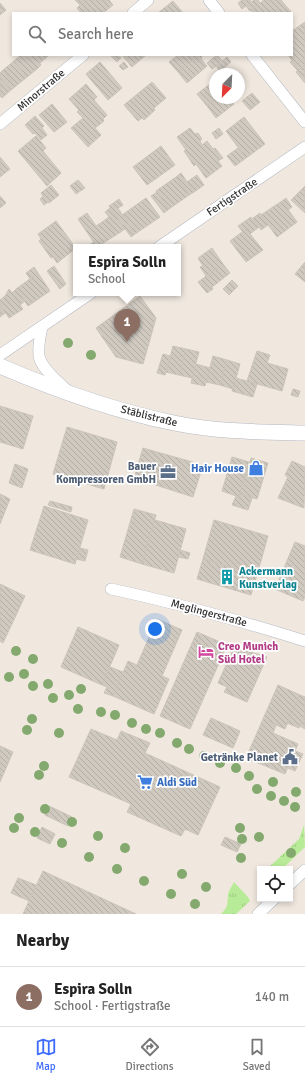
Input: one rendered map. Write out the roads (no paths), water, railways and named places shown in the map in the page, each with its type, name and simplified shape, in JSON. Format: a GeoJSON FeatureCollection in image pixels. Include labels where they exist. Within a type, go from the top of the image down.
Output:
{"type":"FeatureCollection","features":[{"type":"Feature","properties":{"kind":"main road","name":"Stäblistraße"},"geometry":{"type":"LineString","coordinates":[[0,366],[69,393],[175,424],[231,431],[305,433]]}},
{"type":"Feature","properties":{"kind":"street"},"geometry":{"type":"LineString","coordinates":[[134,12],[148,0]]}},
{"type":"Feature","properties":{"kind":"street"},"geometry":{"type":"LineString","coordinates":[[209,0],[218,12]]}},
{"type":"Feature","properties":{"kind":"street","name":"Minorstraße"},"geometry":{"type":"LineString","coordinates":[[0,124],[82,56]]}},
{"type":"Feature","properties":{"kind":"street"},"geometry":{"type":"LineString","coordinates":[[253,56],[305,122]]}},
{"type":"Feature","properties":{"kind":"street","name":"Fertigstraße"},"geometry":{"type":"LineString","coordinates":[[163,244],[305,147]]}},
{"type":"Feature","properties":{"kind":"street"},"geometry":{"type":"LineString","coordinates":[[0,355],[87,296]]}},
{"type":"Feature","properties":{"kind":"street"},"geometry":{"type":"LineString","coordinates":[[42,327],[40,358],[43,365],[69,393]]}},
{"type":"Feature","properties":{"kind":"street","name":"Meglingerstraße"},"geometry":{"type":"LineString","coordinates":[[111,589],[144,596],[251,624],[305,640]]}},
{"type":"Feature","properties":{"kind":"street"},"geometry":{"type":"LineString","coordinates":[[293,881],[305,870]]}},
{"type":"Feature","properties":{"kind":"street"},"geometry":{"type":"LineString","coordinates":[[258,914],[271,902]]}},
{"type":"Feature","properties":{"kind":"place","name":"Espira Solln"},"geometry":{"type":"Point","coordinates":[127,342]}},
{"type":"Feature","properties":{"kind":"place","name":"Hair House"},"geometry":{"type":"Point","coordinates":[256,468]}},
{"type":"Feature","properties":{"kind":"place","name":"Bauer Kompressoren GmbH"},"geometry":{"type":"Point","coordinates":[168,472]}},
{"type":"Feature","properties":{"kind":"place","name":"Ackermann Kunstverlag"},"geometry":{"type":"Point","coordinates":[227,577]}},
{"type":"Feature","properties":{"kind":"place","name":"Creo Munich Süd Hotel"},"geometry":{"type":"Point","coordinates":[206,652]}},
{"type":"Feature","properties":{"kind":"place","name":"Getränke Planet"},"geometry":{"type":"Point","coordinates":[290,757]}},
{"type":"Feature","properties":{"kind":"place","name":"Aldi Süd"},"geometry":{"type":"Point","coordinates":[145,782]}}]}
